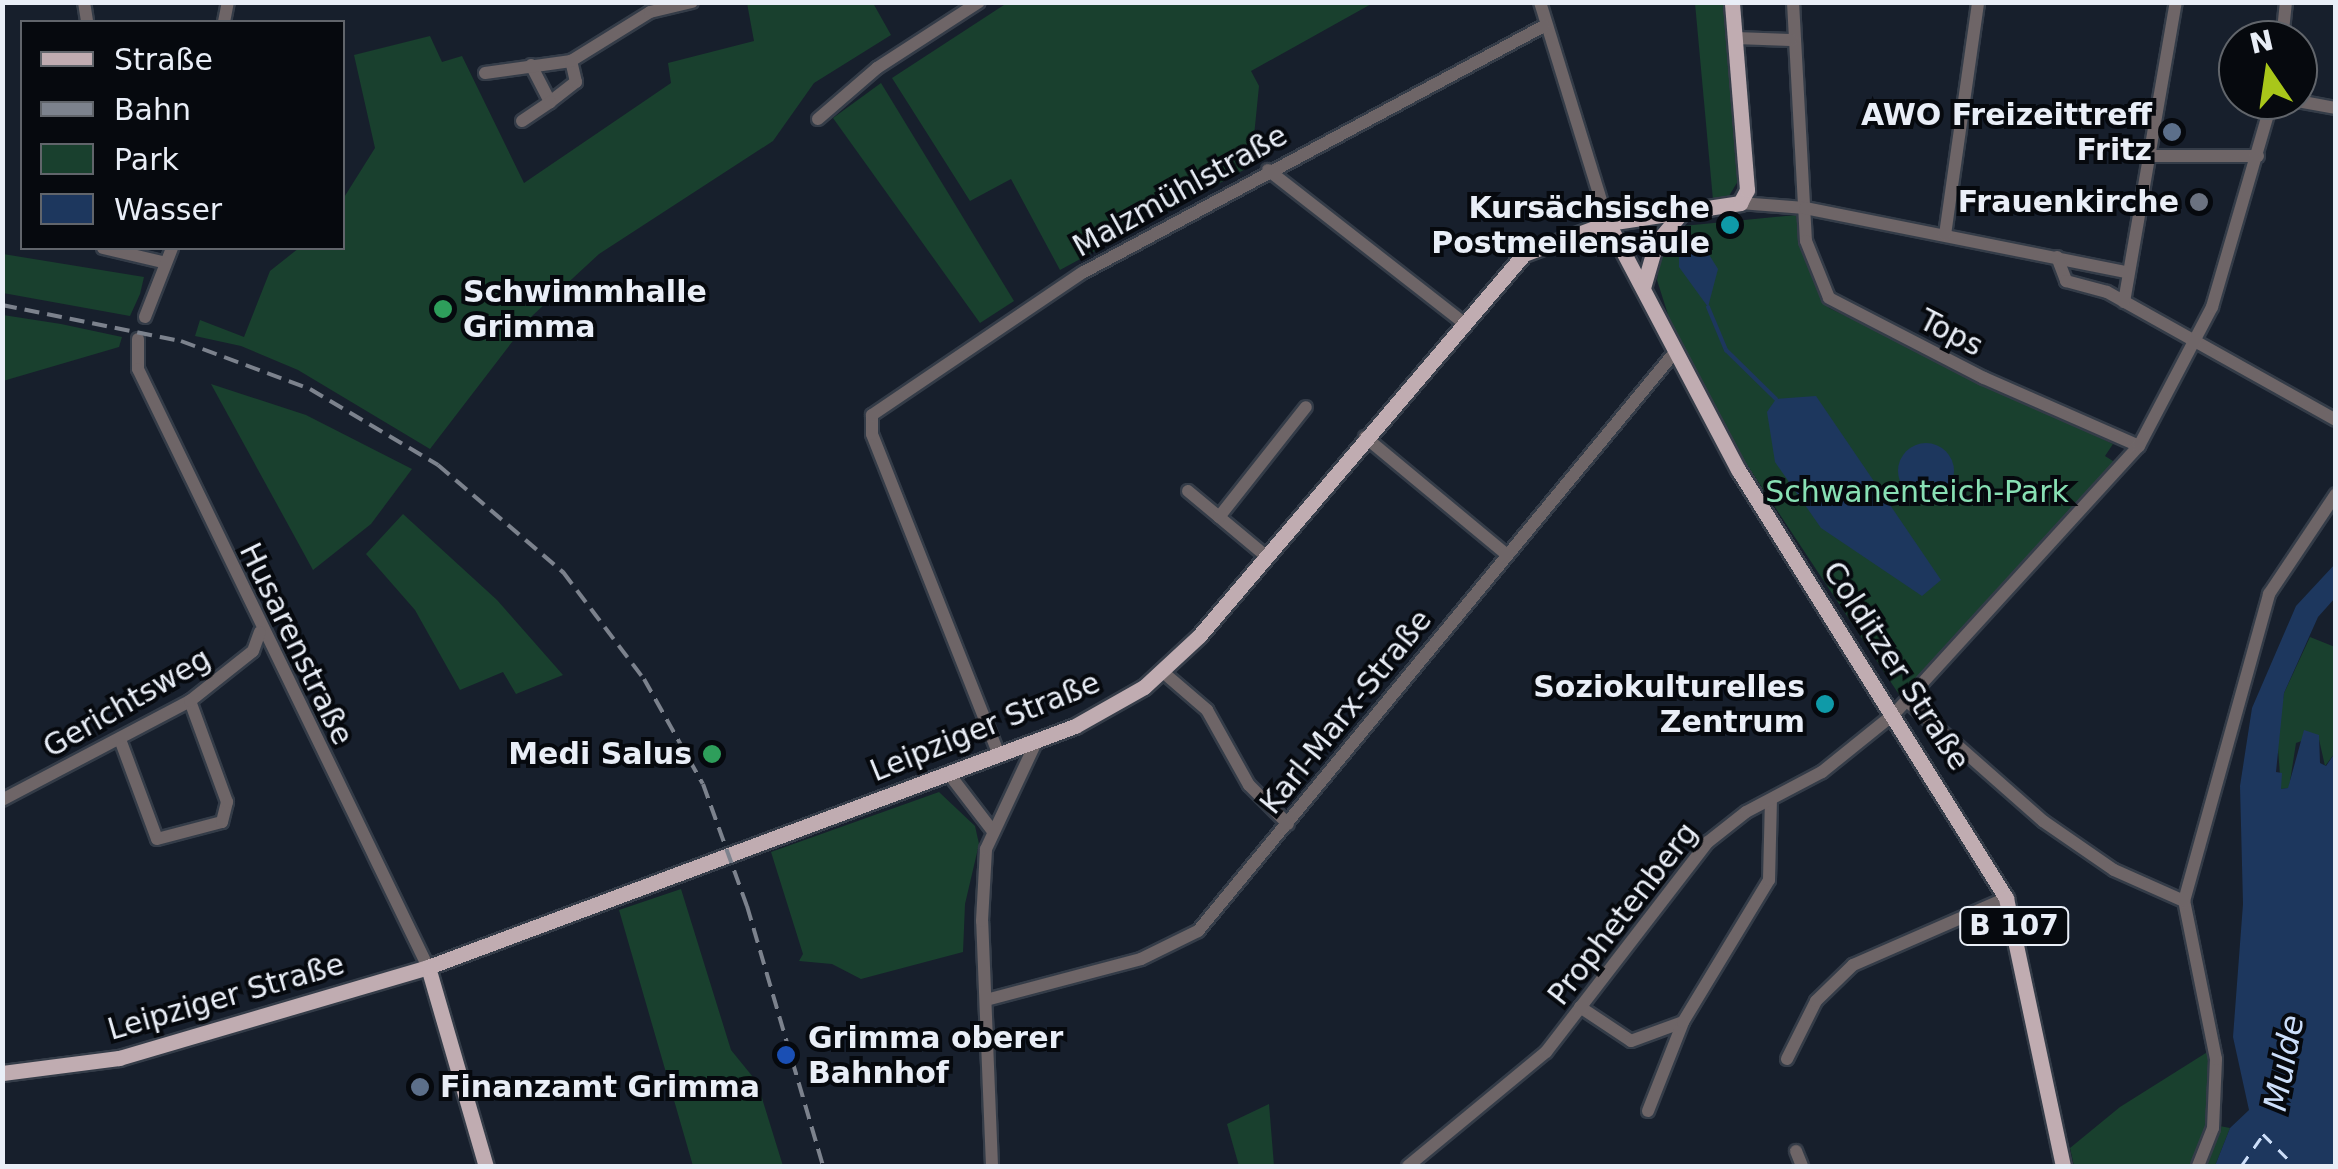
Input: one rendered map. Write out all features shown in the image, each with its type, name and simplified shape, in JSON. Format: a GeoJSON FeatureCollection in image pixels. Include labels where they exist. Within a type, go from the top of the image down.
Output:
{"type":"FeatureCollection","features":[{"type":"Feature","properties":{"kind":"main road"},"geometry":{"type":"LineString","coordinates":[[1732,2],[1747,190],[1740,203]]}},
{"type":"Feature","properties":{"kind":"main road","name":"Leipziger Straße"},"geometry":{"type":"LineString","coordinates":[[2,1073],[119,1058],[428,967],[999,755],[1114,706],[1164,672],[1461,321],[1524,254],[1608,223],[1740,203]]}},
{"type":"Feature","properties":{"kind":"main road"},"geometry":{"type":"LineString","coordinates":[[1643,288],[1656,244],[1680,214]]}},
{"type":"Feature","properties":{"kind":"main road","name":"Colditzer Straße"},"geometry":{"type":"LineString","coordinates":[[1608,223],[1739,470],[2006,898],[2063,1166]]}},
{"type":"Feature","properties":{"kind":"main road"},"geometry":{"type":"LineString","coordinates":[[428,967],[486,1166]]}},
{"type":"Feature","properties":{"kind":"street"},"geometry":{"type":"LineString","coordinates":[[485,73],[571,61],[650,12],[692,2]]}},
{"type":"Feature","properties":{"kind":"street"},"geometry":{"type":"LineString","coordinates":[[818,119],[877,68],[979,2]]}},
{"type":"Feature","properties":{"kind":"street"},"geometry":{"type":"LineString","coordinates":[[1540,2],[1544,26],[1608,223]]}},
{"type":"Feature","properties":{"kind":"street","name":"Tops"},"geometry":{"type":"LineString","coordinates":[[1793,2],[1792,40],[1806,241],[1829,298],[1984,378],[2140,446]]}},
{"type":"Feature","properties":{"kind":"street"},"geometry":{"type":"LineString","coordinates":[[1945,236],[1978,2]]}},
{"type":"Feature","properties":{"kind":"street"},"geometry":{"type":"LineString","coordinates":[[2124,302],[2176,2]]}},
{"type":"Feature","properties":{"kind":"street","name":"Malzmühlstraße"},"geometry":{"type":"LineString","coordinates":[[999,755],[869,419],[1026,308],[1268,170],[1544,26]]}},
{"type":"Feature","properties":{"kind":"street"},"geometry":{"type":"LineString","coordinates":[[1735,38],[1792,40]]}},
{"type":"Feature","properties":{"kind":"street"},"geometry":{"type":"LineString","coordinates":[[522,121],[576,82],[571,61]]}},
{"type":"Feature","properties":{"kind":"street"},"geometry":{"type":"LineString","coordinates":[[531,65],[550,102]]}},
{"type":"Feature","properties":{"kind":"street","name":"Prophetenberg"},"geometry":{"type":"LineString","coordinates":[[1408,1166],[1444,1130],[1517,1078],[1580,1007],[1708,842],[1822,772],[1894,714],[2140,446],[2198,344],[2267,120]]}},
{"type":"Feature","properties":{"kind":"street"},"geometry":{"type":"LineString","coordinates":[[2152,149],[2258,156]]}},
{"type":"Feature","properties":{"kind":"street"},"geometry":{"type":"LineString","coordinates":[[1268,170],[1461,321]]}},
{"type":"Feature","properties":{"kind":"street","name":"Leipziger Straße"},"geometry":{"type":"LineString","coordinates":[[1740,203],[1805,208],[2128,273]]}},
{"type":"Feature","properties":{"kind":"street"},"geometry":{"type":"LineString","coordinates":[[111,250],[162,262]]}},
{"type":"Feature","properties":{"kind":"street"},"geometry":{"type":"LineString","coordinates":[[145,317],[162,262],[171,250]]}},
{"type":"Feature","properties":{"kind":"street"},"geometry":{"type":"LineString","coordinates":[[2057,257],[2066,282],[2124,302],[2336,420]]}},
{"type":"Feature","properties":{"kind":"street","name":"Husarenstraße"},"geometry":{"type":"LineString","coordinates":[[138,339],[138,368],[260,632],[428,967]]}},
{"type":"Feature","properties":{"kind":"street","name":"Karl-Marx-Straße"},"geometry":{"type":"LineString","coordinates":[[986,1000],[1140,959],[1189,938],[1288,824],[1675,352]]}},
{"type":"Feature","properties":{"kind":"street"},"geometry":{"type":"LineString","coordinates":[[1219,518],[1306,408]]}},
{"type":"Feature","properties":{"kind":"street"},"geometry":{"type":"LineString","coordinates":[[1365,437],[1507,555]]}},
{"type":"Feature","properties":{"kind":"street"},"geometry":{"type":"LineString","coordinates":[[1188,491],[1266,556]]}},
{"type":"Feature","properties":{"kind":"street"},"geometry":{"type":"LineString","coordinates":[[2198,1166],[2213,1128],[2216,1059],[2184,901],[2269,594],[2336,494]]}},
{"type":"Feature","properties":{"kind":"street","name":"Gerichtsweg"},"geometry":{"type":"LineString","coordinates":[[2,800],[120,742],[190,702],[254,652],[260,632]]}},
{"type":"Feature","properties":{"kind":"street"},"geometry":{"type":"LineString","coordinates":[[1164,672],[1207,710],[1248,785],[1288,824]]}},
{"type":"Feature","properties":{"kind":"street"},"geometry":{"type":"LineString","coordinates":[[1907,701],[2044,822],[2114,870],[2184,901]]}},
{"type":"Feature","properties":{"kind":"street"},"geometry":{"type":"LineString","coordinates":[[120,742],[158,840],[222,822],[227,802],[190,702]]}},
{"type":"Feature","properties":{"kind":"street"},"geometry":{"type":"LineString","coordinates":[[992,1166],[983,879],[992,830],[1037,740]]}},
{"type":"Feature","properties":{"kind":"street"},"geometry":{"type":"LineString","coordinates":[[949,774],[992,830]]}},
{"type":"Feature","properties":{"kind":"street"},"geometry":{"type":"LineString","coordinates":[[1648,1111],[1683,1022],[1770,880],[1771,800]]}},
{"type":"Feature","properties":{"kind":"street"},"geometry":{"type":"LineString","coordinates":[[1787,1059],[1816,1001],[1854,965],[2006,898]]}},
{"type":"Feature","properties":{"kind":"street"},"geometry":{"type":"LineString","coordinates":[[1580,1007],[1632,1041],[1683,1022]]}},
{"type":"Feature","properties":{"kind":"street"},"geometry":{"type":"LineString","coordinates":[[1796,1150],[1802,1166]]}},
{"type":"Feature","properties":{"kind":"green space"},"geometry":{"type":"Polygon","coordinates":[[[747,3],[873,3],[891,35],[814,83],[773,141],[599,254],[532,316],[430,449],[298,370],[241,346],[195,336],[200,320],[244,337],[270,271],[296,250],[345,250],[345,196],[375,148],[354,55],[430,36],[442,62],[462,56],[524,183],[671,83],[668,63],[754,41],[747,3]]]}},
{"type":"Feature","properties":{"kind":"green space"},"geometry":{"type":"Polygon","coordinates":[[[1007,3],[1373,3],[1251,71],[1259,86],[1251,166],[1060,270],[1011,179],[970,201],[892,78],[1007,3]]]}},
{"type":"Feature","properties":{"kind":"green space"},"geometry":{"type":"Polygon","coordinates":[[[1695,3],[1723,3],[1738,181],[1729,196],[1713,200],[1695,3]]]}},
{"type":"Feature","properties":{"kind":"green space"},"geometry":{"type":"Polygon","coordinates":[[[881,83],[1014,301],[980,323],[833,118],[881,83]]]}},
{"type":"Feature","properties":{"kind":"green space","name":"Schwanenteich-Park"},"geometry":{"type":"Polygon","coordinates":[[[1796,215],[1802,251],[1829,308],[2113,444],[2105,456],[2116,463],[1900,696],[1716,418],[1677,343],[1657,280],[1662,244],[1683,226],[1796,215]]]}},
{"type":"Feature","properties":{"kind":"green space"},"geometry":{"type":"Polygon","coordinates":[[[3,254],[144,277],[130,316],[3,293],[3,254]]]}},
{"type":"Feature","properties":{"kind":"green space"},"geometry":{"type":"Polygon","coordinates":[[[3,315],[122,337],[119,347],[3,381],[3,315]]]}},
{"type":"Feature","properties":{"kind":"green space"},"geometry":{"type":"Polygon","coordinates":[[[211,384],[306,415],[412,469],[371,524],[313,570],[211,384]]]}},
{"type":"Feature","properties":{"kind":"green space"},"geometry":{"type":"Polygon","coordinates":[[[403,514],[497,600],[563,675],[516,694],[503,672],[460,690],[415,610],[366,554],[403,514]]]}},
{"type":"Feature","properties":{"kind":"green space"},"geometry":{"type":"Polygon","coordinates":[[[2310,637],[2335,647],[2335,753],[2325,766],[2318,735],[2296,743],[2289,788],[2281,789],[2277,735],[2284,693],[2310,637]]]}},
{"type":"Feature","properties":{"kind":"green space"},"geometry":{"type":"Polygon","coordinates":[[[939,792],[975,826],[979,844],[965,904],[963,952],[861,979],[832,964],[799,961],[803,954],[771,852],[939,792]]]}},
{"type":"Feature","properties":{"kind":"green space"},"geometry":{"type":"Polygon","coordinates":[[[681,889],[731,1050],[757,1082],[783,1166],[693,1166],[619,910],[681,889]]]}},
{"type":"Feature","properties":{"kind":"green space"},"geometry":{"type":"Polygon","coordinates":[[[2209,1051],[2209,1124],[2230,1128],[2215,1166],[2074,1166],[2070,1148],[2120,1107],[2209,1051]]]}},
{"type":"Feature","properties":{"kind":"green space"},"geometry":{"type":"Polygon","coordinates":[[[1269,1104],[1274,1166],[1239,1166],[1227,1124],[1269,1104]]]}},
{"type":"Feature","properties":{"kind":"water"},"geometry":{"type":"Polygon","coordinates":[[[1691,247],[1708,253],[1718,269],[1708,307],[1679,267],[1679,255],[1691,247]]]}},
{"type":"Feature","properties":{"kind":"water"},"geometry":{"type":"Polygon","coordinates":[[[1816,396],[1941,580],[1922,596],[1821,528],[1775,462],[1767,412],[1776,399],[1816,396]]]}},
{"type":"Feature","properties":{"kind":"water"},"geometry":{"type":"Polygon","coordinates":[[[1926,443],[1946,451],[1954,471],[1946,491],[1926,499],[1906,491],[1898,471],[1906,451],[1926,443]]]}},
{"type":"Feature","properties":{"kind":"water","name":"Mulde"},"geometry":{"type":"Polygon","coordinates":[[[2335,564],[2335,598],[2318,617],[2284,693],[2276,772],[2282,773],[2281,789],[2288,788],[2304,730],[2319,735],[2320,763],[2326,766],[2335,753],[2335,1166],[2215,1166],[2230,1128],[2249,1110],[2233,1037],[2243,904],[2240,786],[2252,708],[2296,606],[2335,564]]]}},
{"type":"Feature","properties":{"kind":"waterway"},"geometry":{"type":"LineString","coordinates":[[1708,307],[1726,350],[1776,399]]}},
{"type":"Feature","properties":{"kind":"ferry route"},"geometry":{"type":"LineString","coordinates":[[2241,1166],[2263,1134],[2295,1166]]}},
{"type":"Feature","properties":{"kind":"railway"},"geometry":{"type":"LineString","coordinates":[[2,305],[181,341],[310,389],[438,465],[563,572],[644,679],[703,784],[747,906],[823,1166]]}},
{"type":"Feature","properties":{"kind":"place","name":"AWO Freizeittreff Fritz"},"geometry":{"type":"Point","coordinates":[2172,132]}},
{"type":"Feature","properties":{"kind":"place","name":"Frauenkirche"},"geometry":{"type":"Point","coordinates":[2199,202]}},
{"type":"Feature","properties":{"kind":"place","name":"Kursächsische Postmeilensäule"},"geometry":{"type":"Point","coordinates":[1730,225]}},
{"type":"Feature","properties":{"kind":"place","name":"Schwimmhalle Grimma"},"geometry":{"type":"Point","coordinates":[443,309]}},
{"type":"Feature","properties":{"kind":"place","name":"Soziokulturelles Zentrum"},"geometry":{"type":"Point","coordinates":[1825,704]}},
{"type":"Feature","properties":{"kind":"place","name":"Medi Salus"},"geometry":{"type":"Point","coordinates":[712,754]}},
{"type":"Feature","properties":{"kind":"place","name":"Grimma oberer Bahnhof"},"geometry":{"type":"Point","coordinates":[786,1055]}},
{"type":"Feature","properties":{"kind":"place","name":"Finanzamt Grimma"},"geometry":{"type":"Point","coordinates":[420,1087]}}]}
